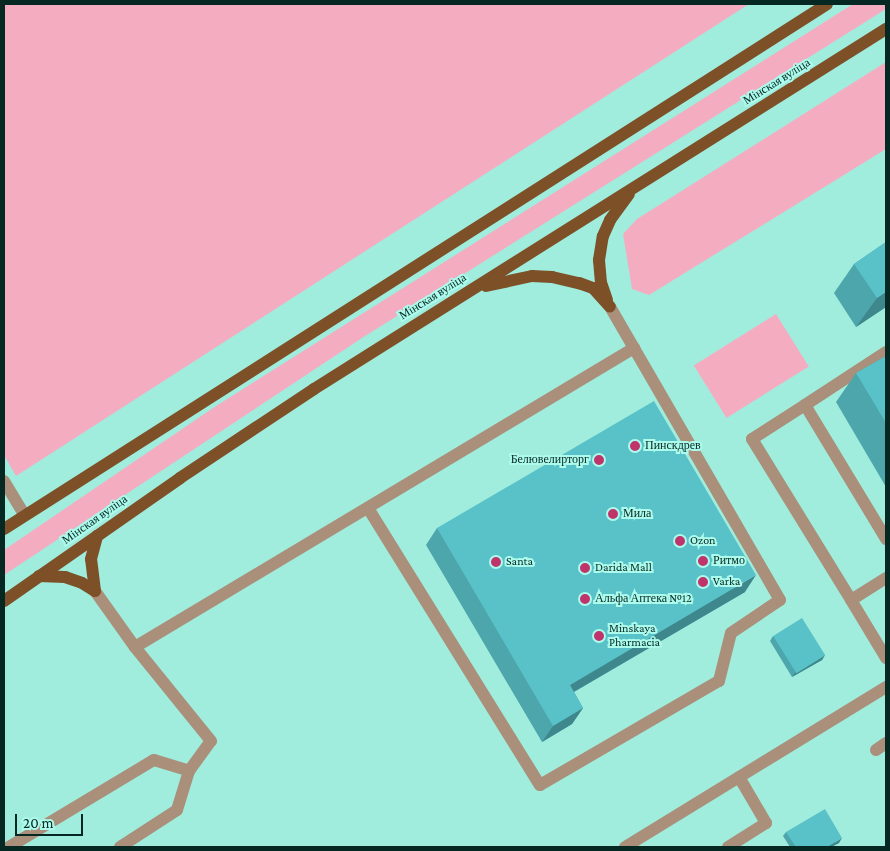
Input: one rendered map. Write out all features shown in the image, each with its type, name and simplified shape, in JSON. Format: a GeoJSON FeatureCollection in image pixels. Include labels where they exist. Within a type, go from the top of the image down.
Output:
{"type":"FeatureCollection","features":[{"type":"Feature","properties":{"kind":"main road"},"geometry":{"type":"LineString","coordinates":[[4,529],[24,514],[826,4]]}},
{"type":"Feature","properties":{"kind":"main road","name":"Мінская вуліца"},"geometry":{"type":"LineString","coordinates":[[4,601],[299,400],[886,30]]}},
{"type":"Feature","properties":{"kind":"main road"},"geometry":{"type":"LineString","coordinates":[[610,307],[600,275],[599,260],[602,236],[618,208],[639,184]]}},
{"type":"Feature","properties":{"kind":"main road"},"geometry":{"type":"LineString","coordinates":[[468,292],[495,282],[532,276],[552,277],[579,282],[593,288],[610,307]]}},
{"type":"Feature","properties":{"kind":"main road"},"geometry":{"type":"LineString","coordinates":[[95,591],[91,559],[97,536]]}},
{"type":"Feature","properties":{"kind":"main road"},"geometry":{"type":"LineString","coordinates":[[39,576],[65,577],[82,583],[95,591]]}},
{"type":"Feature","properties":{"kind":"lane"},"geometry":{"type":"LineString","coordinates":[[368,508],[540,785],[719,681],[730,633],[780,600],[610,307]]}},
{"type":"Feature","properties":{"kind":"lane"},"geometry":{"type":"LineString","coordinates":[[135,647],[634,348]]}},
{"type":"Feature","properties":{"kind":"lane"},"geometry":{"type":"LineString","coordinates":[[886,352],[752,439],[886,658]]}},
{"type":"Feature","properties":{"kind":"lane"},"geometry":{"type":"LineString","coordinates":[[805,405],[886,539]]}},
{"type":"Feature","properties":{"kind":"lane"},"geometry":{"type":"LineString","coordinates":[[4,481],[24,514]]}},
{"type":"Feature","properties":{"kind":"lane"},"geometry":{"type":"LineString","coordinates":[[851,600],[886,578]]}},
{"type":"Feature","properties":{"kind":"lane"},"geometry":{"type":"LineString","coordinates":[[95,591],[135,647],[211,741],[190,771],[177,810],[120,847]]}},
{"type":"Feature","properties":{"kind":"lane"},"geometry":{"type":"LineString","coordinates":[[625,847],[886,687]]}},
{"type":"Feature","properties":{"kind":"lane"},"geometry":{"type":"LineString","coordinates":[[9,847],[154,760],[190,771]]}},
{"type":"Feature","properties":{"kind":"lane"},"geometry":{"type":"LineString","coordinates":[[728,847],[766,823],[740,777]]}},
{"type":"Feature","properties":{"kind":"shaded area"},"geometry":{"type":"Polygon","coordinates":[[[4,4],[749,4],[16,476],[4,455],[4,4]]]}},
{"type":"Feature","properties":{"kind":"shaded area"},"geometry":{"type":"Polygon","coordinates":[[[853,4],[886,4],[886,9],[362,338],[4,575],[4,550],[213,408],[853,4]]]}},
{"type":"Feature","properties":{"kind":"shaded area"},"geometry":{"type":"Polygon","coordinates":[[[886,62],[886,149],[649,295],[632,289],[623,234],[637,219],[886,62]]]}},
{"type":"Feature","properties":{"kind":"shaded area"},"geometry":{"type":"Polygon","coordinates":[[[776,314],[809,367],[727,418],[694,365],[776,314]]]}},
{"type":"Feature","properties":{"kind":"building"},"geometry":{"type":"Polygon","coordinates":[[[886,242],[886,292],[877,298],[854,264],[886,242]]]}},
{"type":"Feature","properties":{"kind":"building"},"geometry":{"type":"Polygon","coordinates":[[[886,356],[886,423],[856,373],[886,356]]]}},
{"type":"Feature","properties":{"kind":"building","name":"Darida Mall"},"geometry":{"type":"Polygon","coordinates":[[[654,401],[756,575],[570,685],[583,708],[553,726],[437,528],[654,401]]]}},
{"type":"Feature","properties":{"kind":"building"},"geometry":{"type":"Polygon","coordinates":[[[802,618],[825,655],[796,673],[773,636],[802,618]]]}},
{"type":"Feature","properties":{"kind":"building"},"geometry":{"type":"Polygon","coordinates":[[[825,809],[842,838],[827,847],[796,847],[786,832],[825,809]]]}},
{"type":"Feature","properties":{"kind":"place","name":"Пинскдрев"},"geometry":{"type":"Point","coordinates":[635,446]}},
{"type":"Feature","properties":{"kind":"place","name":"Белювелирторг"},"geometry":{"type":"Point","coordinates":[599,460]}},
{"type":"Feature","properties":{"kind":"place","name":"Мила"},"geometry":{"type":"Point","coordinates":[613,514]}},
{"type":"Feature","properties":{"kind":"place","name":"Ozon"},"geometry":{"type":"Point","coordinates":[680,541]}},
{"type":"Feature","properties":{"kind":"place","name":"Ритмо"},"geometry":{"type":"Point","coordinates":[703,561]}},
{"type":"Feature","properties":{"kind":"place","name":"Santa"},"geometry":{"type":"Point","coordinates":[496,562]}},
{"type":"Feature","properties":{"kind":"place","name":"Darida Mall"},"geometry":{"type":"Point","coordinates":[585,568]}},
{"type":"Feature","properties":{"kind":"place","name":"Varka"},"geometry":{"type":"Point","coordinates":[703,582]}},
{"type":"Feature","properties":{"kind":"place","name":"Альфа Аптека №12"},"geometry":{"type":"Point","coordinates":[585,599]}},
{"type":"Feature","properties":{"kind":"place","name":"Minskaya Pharmacia"},"geometry":{"type":"Point","coordinates":[599,636]}}]}
